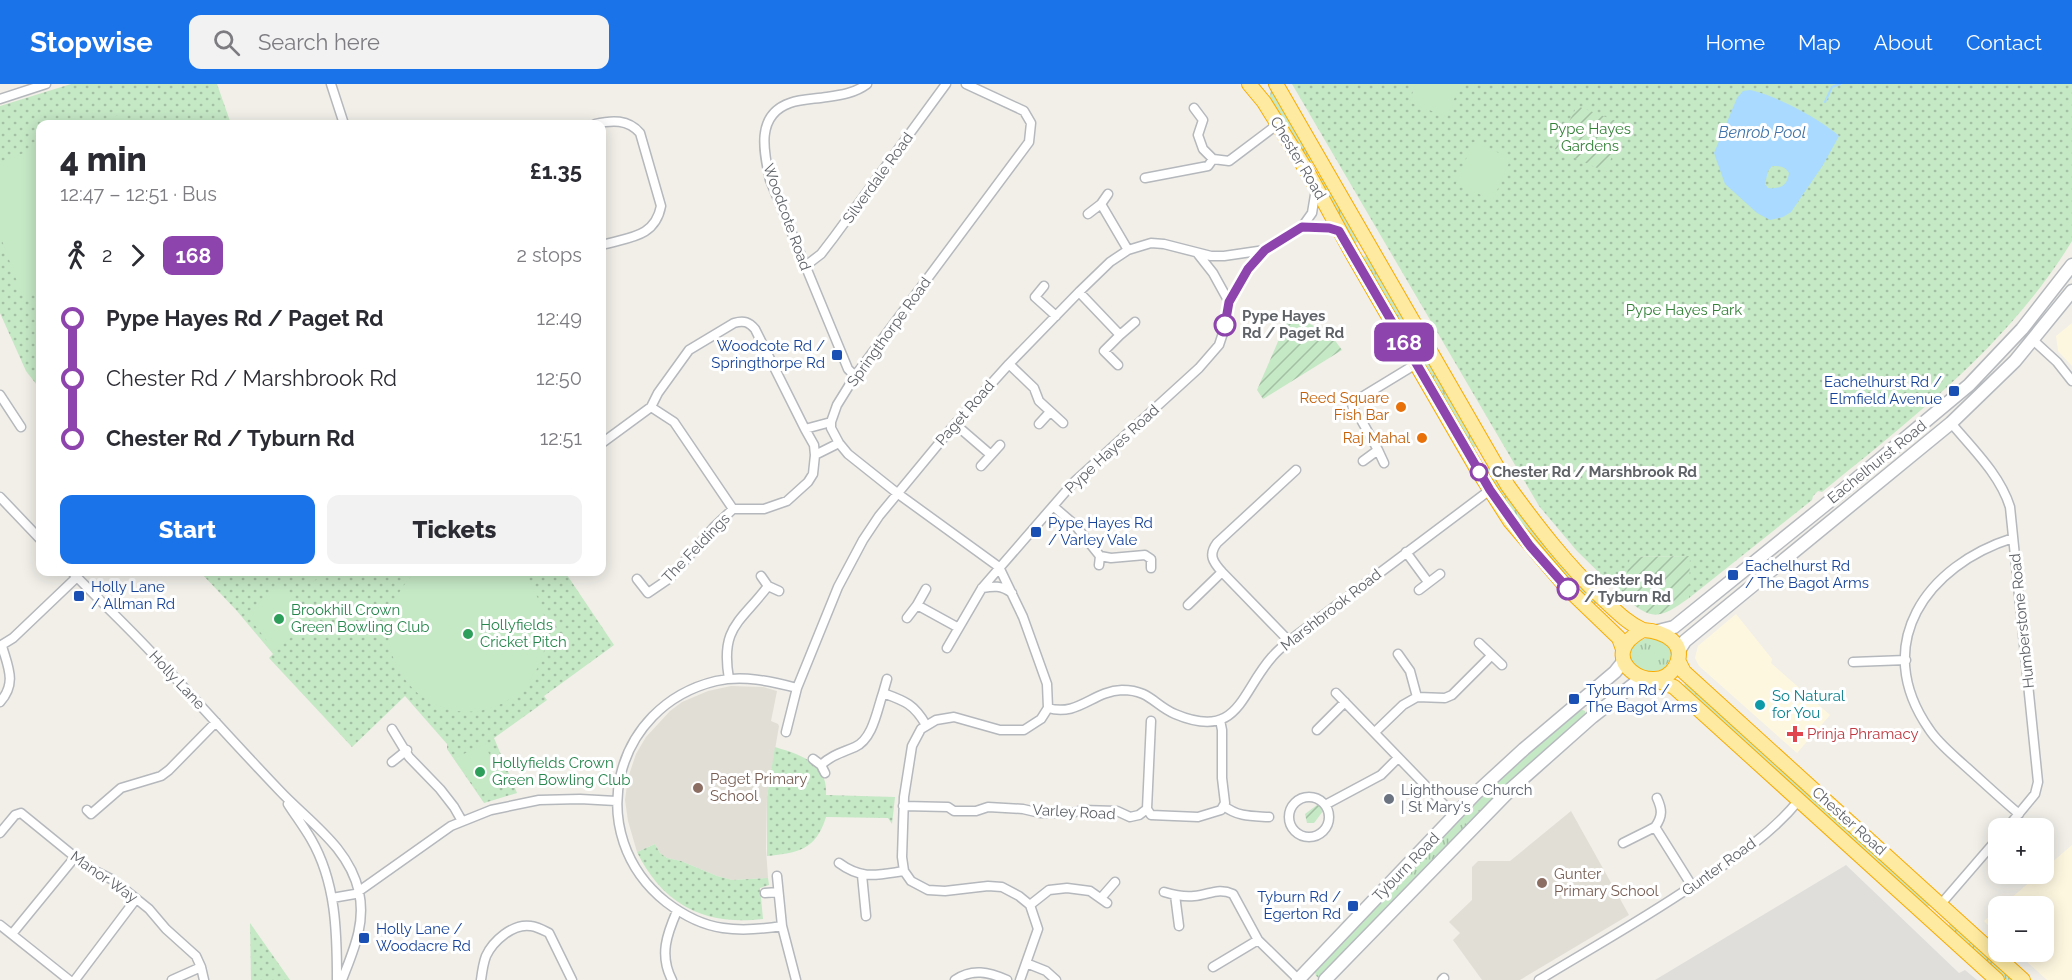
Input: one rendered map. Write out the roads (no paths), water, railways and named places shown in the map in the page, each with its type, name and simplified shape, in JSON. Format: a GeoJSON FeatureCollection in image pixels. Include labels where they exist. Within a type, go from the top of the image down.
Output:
{"type":"FeatureCollection","features":[{"type":"Feature","properties":{"kind":"highway","name":"Chester Road"},"geometry":{"type":"LineString","coordinates":[[1249,84],[1264,102],[1313,182],[1339,231],[1490,490],[1530,546],[1568,589],[1619,638],[1623,655]]}},
{"type":"Feature","properties":{"kind":"highway","name":"Chester Road"},"geometry":{"type":"LineString","coordinates":[[1276,84],[1508,486],[1538,528],[1579,576],[1622,616],[1643,630]]}},
{"type":"Feature","properties":{"kind":"highway"},"geometry":{"type":"LineString","coordinates":[[1313,182],[1325,167]]}},
{"type":"Feature","properties":{"kind":"highway"},"geometry":{"type":"LineString","coordinates":[[1353,255],[1369,245]]}},
{"type":"Feature","properties":{"kind":"highway"},"geometry":{"type":"LineString","coordinates":[[1643,630],[1658,632],[1674,641],[1678,656],[1672,671],[1652,680],[1633,673],[1623,655],[1627,641],[1643,630]]}},
{"type":"Feature","properties":{"kind":"highway","name":"Chester Road"},"geometry":{"type":"LineString","coordinates":[[1678,656],[1684,672],[2023,980]]}},
{"type":"Feature","properties":{"kind":"highway","name":"Chester Road"},"geometry":{"type":"LineString","coordinates":[[1652,680],[1674,687],[1997,980]]}},
{"type":"Feature","properties":{"kind":"highway"},"geometry":{"type":"LineString","coordinates":[[1870,865],[1883,852]]}},
{"type":"Feature","properties":{"kind":"highway"},"geometry":{"type":"LineString","coordinates":[[1928,918],[1941,904]]}},
{"type":"Feature","properties":{"kind":"main road","name":"Eachelhurst Road"},"geometry":{"type":"LineString","coordinates":[[1658,632],[1674,627],[1969,385],[2067,281],[2072,265]]}},
{"type":"Feature","properties":{"kind":"main road","name":"Eachelhurst Road"},"geometry":{"type":"LineString","coordinates":[[1678,656],[1684,641],[1951,423],[1994,383],[2070,298]]}},
{"type":"Feature","properties":{"kind":"main road"},"geometry":{"type":"LineString","coordinates":[[2022,329],[2033,340]]}},
{"type":"Feature","properties":{"kind":"main road"},"geometry":{"type":"LineString","coordinates":[[1924,424],[1935,437]]}},
{"type":"Feature","properties":{"kind":"main road","name":"Tyburn Road"},"geometry":{"type":"LineString","coordinates":[[1299,980],[1475,794],[1610,677],[1623,655]]}},
{"type":"Feature","properties":{"kind":"main road","name":"Tyburn Road"},"geometry":{"type":"LineString","coordinates":[[1325,980],[1512,788],[1618,696],[1638,681],[1652,680]]}},
{"type":"Feature","properties":{"kind":"street"},"geometry":{"type":"LineString","coordinates":[[0,99],[46,84]]}},
{"type":"Feature","properties":{"kind":"street"},"geometry":{"type":"LineString","coordinates":[[331,84],[343,120]]}},
{"type":"Feature","properties":{"kind":"street","name":"Woodcote Road"},"geometry":{"type":"LineString","coordinates":[[855,376],[848,369],[770,180],[764,155],[764,129],[777,109],[790,103],[839,95],[867,84]]}},
{"type":"Feature","properties":{"kind":"street","name":"Silverdale Road"},"geometry":{"type":"LineString","coordinates":[[804,267],[821,254],[946,84]]}},
{"type":"Feature","properties":{"kind":"street","name":"Springthorpe Road"},"geometry":{"type":"LineString","coordinates":[[831,422],[837,405],[855,376],[1029,142],[1031,123],[1024,111],[966,84]]}},
{"type":"Feature","properties":{"kind":"street"},"geometry":{"type":"LineString","coordinates":[[1194,108],[1203,120],[1198,135],[1203,149],[1213,159],[1228,161],[1278,124]]}},
{"type":"Feature","properties":{"kind":"street"},"geometry":{"type":"LineString","coordinates":[[606,122],[617,120],[634,126],[640,133],[661,206],[659,216],[648,231],[606,244]]}},
{"type":"Feature","properties":{"kind":"street"},"geometry":{"type":"LineString","coordinates":[[1145,178],[1209,166],[1213,159]]}},
{"type":"Feature","properties":{"kind":"street"},"geometry":{"type":"LineString","coordinates":[[1302,227],[1312,213],[1313,182]]}},
{"type":"Feature","properties":{"kind":"street"},"geometry":{"type":"LineString","coordinates":[[1088,214],[1101,204],[1108,194]]}},
{"type":"Feature","properties":{"kind":"street"},"geometry":{"type":"LineString","coordinates":[[1101,204],[1128,250]]}},
{"type":"Feature","properties":{"kind":"street"},"geometry":{"type":"LineString","coordinates":[[1302,227],[1329,228],[1339,231]]}},
{"type":"Feature","properties":{"kind":"street","name":"Pype Hayes Road"},"geometry":{"type":"LineString","coordinates":[[947,648],[957,627],[982,588],[1082,473],[1214,352],[1222,337],[1229,302],[1248,269],[1265,250],[1302,227]]}},
{"type":"Feature","properties":{"kind":"street","name":"Paget Road"},"geometry":{"type":"LineString","coordinates":[[786,732],[797,688],[838,587],[863,540],[897,493],[955,424],[1079,292],[1110,262],[1128,250],[1151,243],[1164,244],[1198,254],[1224,256],[1265,250]]}},
{"type":"Feature","properties":{"kind":"street"},"geometry":{"type":"LineString","coordinates":[[1198,254],[1229,302]]}},
{"type":"Feature","properties":{"kind":"street"},"geometry":{"type":"LineString","coordinates":[[1044,286],[1035,297],[1056,316]]}},
{"type":"Feature","properties":{"kind":"street"},"geometry":{"type":"LineString","coordinates":[[1079,292],[1120,335]]}},
{"type":"Feature","properties":{"kind":"street"},"geometry":{"type":"LineString","coordinates":[[606,440],[651,407],[658,393],[689,350],[740,321],[749,322],[755,329],[814,445],[815,454],[838,443]]}},
{"type":"Feature","properties":{"kind":"street"},"geometry":{"type":"LineString","coordinates":[[1118,365],[1104,351],[1135,322]]}},
{"type":"Feature","properties":{"kind":"street"},"geometry":{"type":"LineString","coordinates":[[2033,340],[2057,362],[2072,381]]}},
{"type":"Feature","properties":{"kind":"street"},"geometry":{"type":"LineString","coordinates":[[1009,364],[1034,388],[1040,401],[1063,423]]}},
{"type":"Feature","properties":{"kind":"street"},"geometry":{"type":"LineString","coordinates":[[1384,463],[1359,416],[1353,410],[1352,403],[1416,364]]}},
{"type":"Feature","properties":{"kind":"street"},"geometry":{"type":"LineString","coordinates":[[0,395],[21,427]]}},
{"type":"Feature","properties":{"kind":"street"},"geometry":{"type":"LineString","coordinates":[[651,407],[674,422],[733,510]]}},
{"type":"Feature","properties":{"kind":"street"},"geometry":{"type":"LineString","coordinates":[[1039,424],[1050,412]]}},
{"type":"Feature","properties":{"kind":"street"},"geometry":{"type":"LineString","coordinates":[[805,429],[831,422],[831,428],[838,443],[849,454],[897,493],[999,567],[1035,646],[1047,684],[1048,708],[1041,719],[1024,730],[1000,730],[954,717],[936,720],[926,725],[916,735],[912,746],[903,806],[902,857],[906,874]]}},
{"type":"Feature","properties":{"kind":"street","name":"Humberstone Road"},"geometry":{"type":"LineString","coordinates":[[1951,423],[1998,480],[2010,507],[2037,782],[2035,795],[2016,818]]}},
{"type":"Feature","properties":{"kind":"street"},"geometry":{"type":"LineString","coordinates":[[955,424],[991,455]]}},
{"type":"Feature","properties":{"kind":"street"},"geometry":{"type":"LineString","coordinates":[[981,466],[1000,445]]}},
{"type":"Feature","properties":{"kind":"street"},"geometry":{"type":"LineString","coordinates":[[1363,461],[1378,450]]}},
{"type":"Feature","properties":{"kind":"street","name":"The Feldings"},"geometry":{"type":"LineString","coordinates":[[637,579],[648,593],[669,578],[694,552],[714,526],[733,510],[764,509],[787,501],[808,482],[813,474],[815,454]]}},
{"type":"Feature","properties":{"kind":"street"},"geometry":{"type":"LineString","coordinates":[[1289,641],[1222,572],[1212,559],[1212,550],[1296,470]]}},
{"type":"Feature","properties":{"kind":"street","name":"Marshbrook Road"},"geometry":{"type":"LineString","coordinates":[[1220,720],[1239,708],[1272,657],[1289,641],[1490,490]]}},
{"type":"Feature","properties":{"kind":"street"},"geometry":{"type":"LineString","coordinates":[[0,497],[36,535]]}},
{"type":"Feature","properties":{"kind":"street"},"geometry":{"type":"LineString","coordinates":[[1053,506],[1075,525],[1100,560],[1145,555],[1150,559],[1151,568]]}},
{"type":"Feature","properties":{"kind":"street"},"geometry":{"type":"LineString","coordinates":[[2013,538],[1975,553],[1947,573],[1931,589],[1914,617],[1909,632],[1906,660],[1913,700],[1929,730],[1941,744],[2019,814]]}},
{"type":"Feature","properties":{"kind":"street"},"geometry":{"type":"LineString","coordinates":[[1406,552],[1428,582]]}},
{"type":"Feature","properties":{"kind":"street"},"geometry":{"type":"LineString","coordinates":[[1188,605],[1222,572]]}},
{"type":"Feature","properties":{"kind":"street"},"geometry":{"type":"LineString","coordinates":[[1419,590],[1440,574]]}},
{"type":"Feature","properties":{"kind":"street"},"geometry":{"type":"LineString","coordinates":[[0,702],[9,690],[10,676],[1,646],[13,638],[73,576]]}},
{"type":"Feature","properties":{"kind":"street","name":"Holly Lane"},"geometry":{"type":"LineString","coordinates":[[77,576],[279,791],[339,848],[359,891],[362,912],[359,933],[339,980]]}},
{"type":"Feature","properties":{"kind":"street"},"geometry":{"type":"LineString","coordinates":[[761,576],[768,586],[779,591]]}},
{"type":"Feature","properties":{"kind":"street"},"geometry":{"type":"LineString","coordinates":[[729,679],[726,648],[730,634],[738,619],[768,586]]}},
{"type":"Feature","properties":{"kind":"street"},"geometry":{"type":"LineString","coordinates":[[982,588],[997,586],[1012,593]]}},
{"type":"Feature","properties":{"kind":"street"},"geometry":{"type":"LineString","coordinates":[[907,618],[926,589]]}},
{"type":"Feature","properties":{"kind":"street"},"geometry":{"type":"LineString","coordinates":[[917,606],[957,627]]}},
{"type":"Feature","properties":{"kind":"street"},"geometry":{"type":"LineString","coordinates":[[1479,643],[1502,665]]}},
{"type":"Feature","properties":{"kind":"street"},"geometry":{"type":"LineString","coordinates":[[1398,654],[1410,671],[1417,698]]}},
{"type":"Feature","properties":{"kind":"street"},"geometry":{"type":"LineString","coordinates":[[1375,732],[1403,705],[1417,698],[1444,698],[1452,695],[1491,656]]}},
{"type":"Feature","properties":{"kind":"street"},"geometry":{"type":"LineString","coordinates":[[1853,662],[1906,660]]}},
{"type":"Feature","properties":{"kind":"street"},"geometry":{"type":"LineString","coordinates":[[782,926],[735,930],[721,928],[693,920],[677,911],[638,874],[623,842],[616,801],[620,776],[629,751],[651,718],[679,696],[707,684],[729,679],[759,679],[797,688]]}},
{"type":"Feature","properties":{"kind":"street"},"geometry":{"type":"LineString","coordinates":[[813,759],[823,769],[837,753],[857,746],[864,740],[869,733],[887,679]]}},
{"type":"Feature","properties":{"kind":"street"},"geometry":{"type":"LineString","coordinates":[[1048,708],[1059,712],[1068,710],[1101,694],[1124,690],[1147,694],[1174,714],[1202,722],[1220,720],[1224,806],[1243,816],[1269,817]]}},
{"type":"Feature","properties":{"kind":"street"},"geometry":{"type":"LineString","coordinates":[[883,693],[914,707],[926,725]]}},
{"type":"Feature","properties":{"kind":"street"},"geometry":{"type":"LineString","coordinates":[[1336,693],[1455,816]]}},
{"type":"Feature","properties":{"kind":"street"},"geometry":{"type":"LineString","coordinates":[[1317,730],[1345,702]]}},
{"type":"Feature","properties":{"kind":"street"},"geometry":{"type":"LineString","coordinates":[[1147,809],[1154,760],[1151,721]]}},
{"type":"Feature","properties":{"kind":"street"},"geometry":{"type":"LineString","coordinates":[[91,815],[121,788],[160,776],[170,770],[216,722]]}},
{"type":"Feature","properties":{"kind":"street"},"geometry":{"type":"LineString","coordinates":[[393,729],[409,757],[440,789],[462,821]]}},
{"type":"Feature","properties":{"kind":"street"},"geometry":{"type":"LineString","coordinates":[[392,762],[407,750]]}},
{"type":"Feature","properties":{"kind":"street"},"geometry":{"type":"LineString","coordinates":[[1325,805],[1381,775],[1398,758]]}},
{"type":"Feature","properties":{"kind":"street","name":"Holly Lane"},"geometry":{"type":"LineString","coordinates":[[279,791],[311,840],[321,860],[332,898],[339,980]]}},
{"type":"Feature","properties":{"kind":"street"},"geometry":{"type":"LineString","coordinates":[[1307,797],[1315,798],[1325,805],[1329,814],[1328,823],[1325,829],[1317,835],[1308,837],[1292,829],[1289,818],[1291,808],[1297,801],[1307,797]]}},
{"type":"Feature","properties":{"kind":"street"},"geometry":{"type":"LineString","coordinates":[[1623,843],[1655,827],[1659,822],[1662,808],[1657,798]]}},
{"type":"Feature","properties":{"kind":"street"},"geometry":{"type":"LineString","coordinates":[[332,898],[355,894],[451,826],[491,810],[530,801],[580,799],[616,801]]}},
{"type":"Feature","properties":{"kind":"street","name":"Gunter Road"},"geometry":{"type":"LineString","coordinates":[[1539,980],[1642,919],[1731,860],[1773,827],[1799,800]]}},
{"type":"Feature","properties":{"kind":"street","name":"Varley Road"},"geometry":{"type":"LineString","coordinates":[[903,806],[948,807],[954,811],[976,811],[988,807],[1023,808],[1040,813],[1072,813],[1082,810],[1117,811],[1130,817],[1139,815],[1147,809],[1151,814],[1198,817],[1221,810],[1224,806]]}},
{"type":"Feature","properties":{"kind":"street","name":"Manor Way"},"geometry":{"type":"LineString","coordinates":[[0,833],[15,815],[21,813],[75,857],[113,880],[149,909],[166,929],[189,949],[201,967],[204,980]]}},
{"type":"Feature","properties":{"kind":"street"},"geometry":{"type":"LineString","coordinates":[[1655,827],[1692,886]]}},
{"type":"Feature","properties":{"kind":"street"},"geometry":{"type":"LineString","coordinates":[[1941,904],[1988,850]]}},
{"type":"Feature","properties":{"kind":"street"},"geometry":{"type":"LineString","coordinates":[[12,934],[75,857]]}},
{"type":"Feature","properties":{"kind":"street"},"geometry":{"type":"LineString","coordinates":[[839,863],[862,875],[906,874],[928,891],[988,886],[1002,887],[1019,896],[1030,905],[1038,928],[1020,980]]}},
{"type":"Feature","properties":{"kind":"street"},"geometry":{"type":"LineString","coordinates":[[862,875],[866,916]]}},
{"type":"Feature","properties":{"kind":"street"},"geometry":{"type":"LineString","coordinates":[[777,876],[782,926],[796,980]]}},
{"type":"Feature","properties":{"kind":"street"},"geometry":{"type":"LineString","coordinates":[[1030,905],[1049,890],[1067,888],[1090,891],[1104,900],[1115,882]]}},
{"type":"Feature","properties":{"kind":"street"},"geometry":{"type":"LineString","coordinates":[[1164,892],[1196,896],[1217,891],[1233,894],[1258,940],[1299,980]]}},
{"type":"Feature","properties":{"kind":"street"},"geometry":{"type":"LineString","coordinates":[[765,894],[778,892]]}},
{"type":"Feature","properties":{"kind":"street"},"geometry":{"type":"LineString","coordinates":[[1175,895],[1179,927]]}},
{"type":"Feature","properties":{"kind":"street"},"geometry":{"type":"LineString","coordinates":[[75,980],[136,899]]}},
{"type":"Feature","properties":{"kind":"street"},"geometry":{"type":"LineString","coordinates":[[672,980],[666,962],[665,944],[667,933],[677,911]]}},
{"type":"Feature","properties":{"kind":"street"},"geometry":{"type":"LineString","coordinates":[[0,925],[69,980]]}},
{"type":"Feature","properties":{"kind":"street"},"geometry":{"type":"LineString","coordinates":[[481,980],[485,959],[498,938],[510,931],[529,925],[549,933],[572,980]]}},
{"type":"Feature","properties":{"kind":"street"},"geometry":{"type":"LineString","coordinates":[[1213,967],[1258,940]]}},
{"type":"Feature","properties":{"kind":"street"},"geometry":{"type":"LineString","coordinates":[[1026,963],[1046,971],[1056,980]]}},
{"type":"Feature","properties":{"kind":"street"},"geometry":{"type":"LineString","coordinates":[[172,980],[201,967]]}},
{"type":"Feature","properties":{"kind":"street"},"geometry":{"type":"LineString","coordinates":[[955,980],[962,975],[980,971],[1007,980]]}},
{"type":"Feature","properties":{"kind":"water","name":"Benrob Pool"},"geometry":{"type":"Polygon","coordinates":[[[1750,90],[1760,93],[1797,108],[1839,136],[1823,165],[1791,212],[1783,217],[1770,220],[1757,213],[1725,184],[1714,153],[1737,98],[1743,91],[1750,90]],[[1772,166],[1768,171],[1765,184],[1768,188],[1783,186],[1789,173],[1782,167],[1772,166]]]}},
{"type":"Feature","properties":{"kind":"waterway"},"geometry":{"type":"LineString","coordinates":[[1825,102],[1832,87],[1840,84]]}},
{"type":"Feature","properties":{"kind":"place","name":"Pype Hayes Rd / Paget Rd"},"geometry":{"type":"Point","coordinates":[1225,325]}},
{"type":"Feature","properties":{"kind":"place","name":"Woodcote Rd / Springthorpe Rd"},"geometry":{"type":"Point","coordinates":[837,355]}},
{"type":"Feature","properties":{"kind":"place","name":"Eachelhurst Rd / Elmfield Avenue"},"geometry":{"type":"Point","coordinates":[1954,391]}},
{"type":"Feature","properties":{"kind":"place","name":"Reed Square Fish Bar"},"geometry":{"type":"Point","coordinates":[1401,407]}},
{"type":"Feature","properties":{"kind":"place","name":"Raj Mahal"},"geometry":{"type":"Point","coordinates":[1422,438]}},
{"type":"Feature","properties":{"kind":"place","name":"Chester Rd / Marshbrook Rd"},"geometry":{"type":"Point","coordinates":[1479,472]}},
{"type":"Feature","properties":{"kind":"place","name":"Pype Hayes Rd / Varley Vale"},"geometry":{"type":"Point","coordinates":[1036,532]}},
{"type":"Feature","properties":{"kind":"place","name":"Eachelhurst Rd / The Bagot Arms"},"geometry":{"type":"Point","coordinates":[1733,575]}},
{"type":"Feature","properties":{"kind":"place","name":"Chester Rd / Tyburn Rd"},"geometry":{"type":"Point","coordinates":[1568,589]}},
{"type":"Feature","properties":{"kind":"place","name":"Holly Lane / Allman Rd"},"geometry":{"type":"Point","coordinates":[79,596]}},
{"type":"Feature","properties":{"kind":"place","name":"Brookhill Crown Green Bowling Club"},"geometry":{"type":"Point","coordinates":[279,619]}},
{"type":"Feature","properties":{"kind":"place","name":"Hollyfields Cricket Pitch"},"geometry":{"type":"Point","coordinates":[468,634]}},
{"type":"Feature","properties":{"kind":"place","name":"Tyburn Rd / The Bagot Arms"},"geometry":{"type":"Point","coordinates":[1574,699]}},
{"type":"Feature","properties":{"kind":"place","name":"So Natural for You"},"geometry":{"type":"Point","coordinates":[1760,705]}},
{"type":"Feature","properties":{"kind":"place","name":"Prinja Phramacy"},"geometry":{"type":"Point","coordinates":[1795,734]}},
{"type":"Feature","properties":{"kind":"place","name":"Hollyfields Crown Green Bowling Club"},"geometry":{"type":"Point","coordinates":[480,772]}},
{"type":"Feature","properties":{"kind":"place","name":"Paget Primary School"},"geometry":{"type":"Point","coordinates":[698,788]}},
{"type":"Feature","properties":{"kind":"place","name":"Lighthouse Church | St Mary's"},"geometry":{"type":"Point","coordinates":[1389,799]}},
{"type":"Feature","properties":{"kind":"place","name":"Gunter Primary School"},"geometry":{"type":"Point","coordinates":[1542,883]}},
{"type":"Feature","properties":{"kind":"place","name":"Tyburn Rd / Egerton Rd"},"geometry":{"type":"Point","coordinates":[1353,906]}},
{"type":"Feature","properties":{"kind":"place","name":"Holly Lane / Woodacre Rd"},"geometry":{"type":"Point","coordinates":[364,938]}},
{"type":"Feature","properties":{"kind":"park label","name":"Pype Hayes Gardens"},"geometry":{"type":"Point","coordinates":[1590,138]}},
{"type":"Feature","properties":{"kind":"park label","name":"Pype Hayes Park"},"geometry":{"type":"Point","coordinates":[1684,310]}}]}
